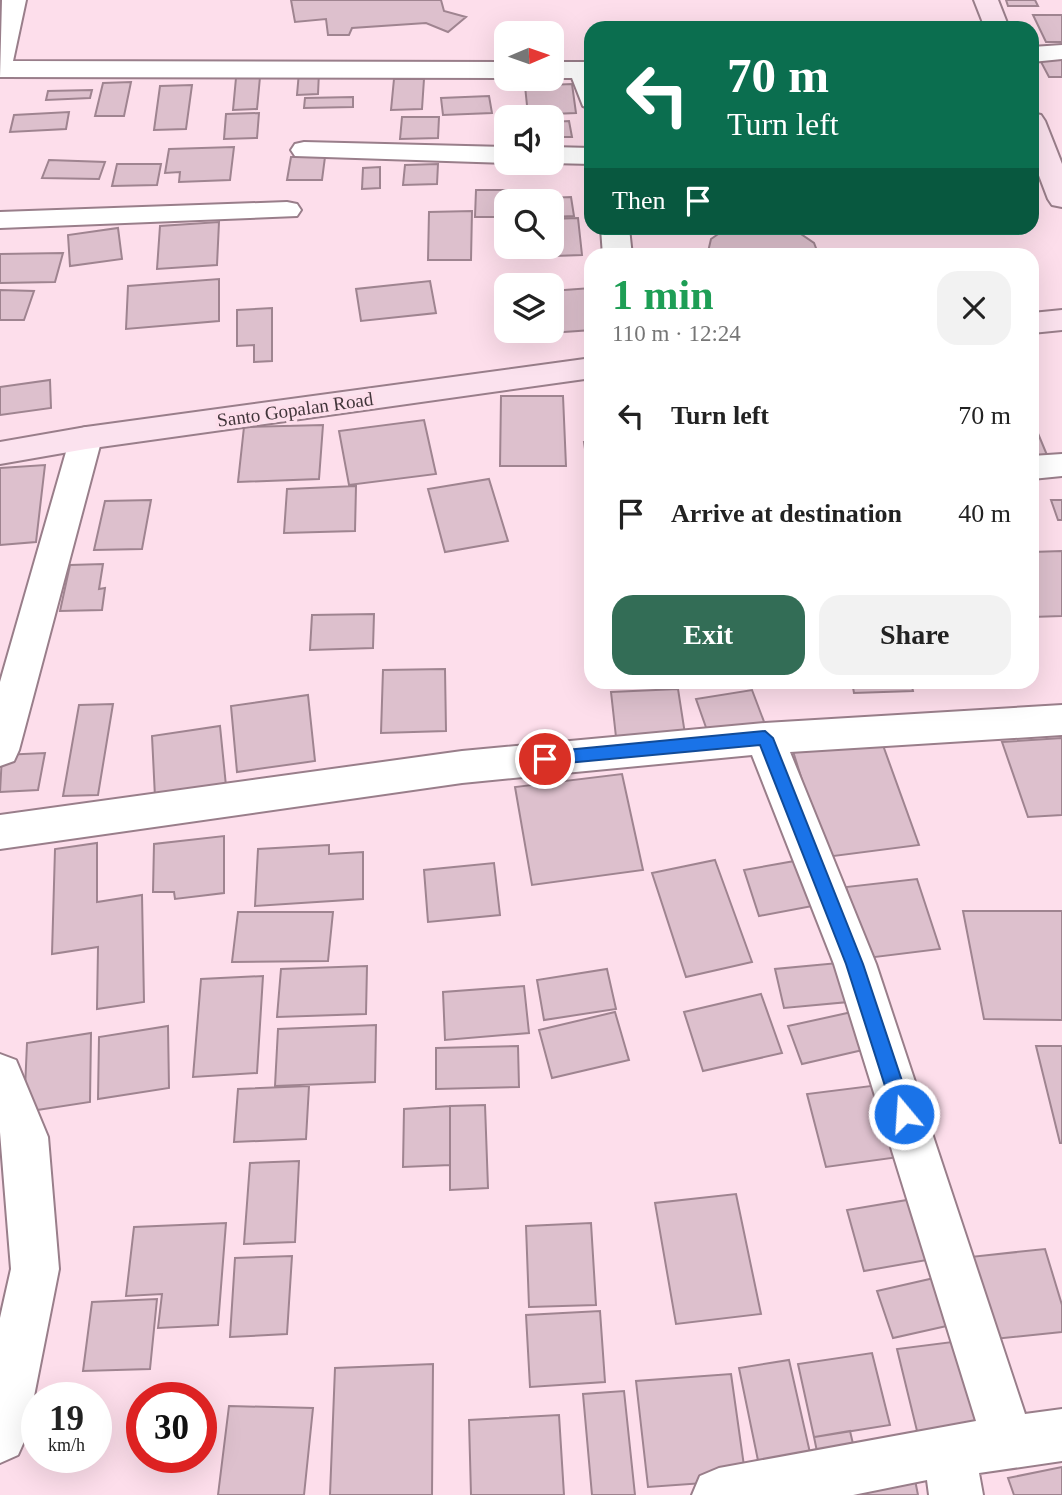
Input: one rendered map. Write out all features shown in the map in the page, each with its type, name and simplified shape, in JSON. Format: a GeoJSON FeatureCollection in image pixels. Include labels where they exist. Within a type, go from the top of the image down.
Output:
{"type":"FeatureCollection","features":[{"type":"Feature","properties":{"kind":"main road"},"geometry":{"type":"LineString","coordinates":[[986,0],[994,21]]}},
{"type":"Feature","properties":{"kind":"main road"},"geometry":{"type":"LineString","coordinates":[[1039,139],[1062,199]]}},
{"type":"Feature","properties":{"kind":"main road"},"geometry":{"type":"LineString","coordinates":[[1039,322],[1062,320]]}},
{"type":"Feature","properties":{"kind":"main road","name":"Santo Gopalan Road"},"geometry":{"type":"LineString","coordinates":[[0,453],[86,438],[584,370]]}},
{"type":"Feature","properties":{"kind":"street"},"geometry":{"type":"LineString","coordinates":[[0,63],[14,0]]}},
{"type":"Feature","properties":{"kind":"street"},"geometry":{"type":"LineString","coordinates":[[1039,54],[1062,52]]}},
{"type":"Feature","properties":{"kind":"street"},"geometry":{"type":"LineString","coordinates":[[0,69],[494,70]]}},
{"type":"Feature","properties":{"kind":"street"},"geometry":{"type":"LineString","coordinates":[[564,70],[584,70]]}},
{"type":"Feature","properties":{"kind":"street"},"geometry":{"type":"LineString","coordinates":[[304,150],[494,155]]}},
{"type":"Feature","properties":{"kind":"street"},"geometry":{"type":"LineString","coordinates":[[564,155],[584,156]]}},
{"type":"Feature","properties":{"kind":"street"},"geometry":{"type":"LineString","coordinates":[[0,220],[287,210]]}},
{"type":"Feature","properties":{"kind":"street"},"geometry":{"type":"LineString","coordinates":[[0,750],[86,438]]}},
{"type":"Feature","properties":{"kind":"street"},"geometry":{"type":"LineString","coordinates":[[1039,468],[1062,466]]}},
{"type":"Feature","properties":{"kind":"street"},"geometry":{"type":"LineString","coordinates":[[0,832],[462,767],[765,738],[1062,720]]}},
{"type":"Feature","properties":{"kind":"street"},"geometry":{"type":"LineString","coordinates":[[765,738],[855,964],[1008,1441]]}},
{"type":"Feature","properties":{"kind":"street"},"geometry":{"type":"LineString","coordinates":[[0,1075],[25,1137],[35,1269],[0,1437]]}},
{"type":"Feature","properties":{"kind":"street"},"geometry":{"type":"LineString","coordinates":[[719,1495],[952,1473],[1008,1441],[1062,1435]]}},
{"type":"Feature","properties":{"kind":"building"},"geometry":{"type":"Polygon","coordinates":[[[291,0],[441,0],[444,11],[466,17],[448,32],[426,23],[352,28],[349,35],[328,35],[326,19],[295,22],[291,0]]]}},
{"type":"Feature","properties":{"kind":"building"},"geometry":{"type":"Polygon","coordinates":[[[1006,0],[1035,0],[1038,6],[1008,6],[1006,0]]]}},
{"type":"Feature","properties":{"kind":"building"},"geometry":{"type":"Polygon","coordinates":[[[1033,15],[1062,15],[1062,42],[1046,42],[1039,21],[1036,21],[1033,15]]]}},
{"type":"Feature","properties":{"kind":"building"},"geometry":{"type":"Polygon","coordinates":[[[1062,59],[1062,77],[1049,77],[1040,60],[1062,59]]]}},
{"type":"Feature","properties":{"kind":"building"},"geometry":{"type":"Polygon","coordinates":[[[299,72],[319,72],[318,94],[297,95],[299,72]]]}},
{"type":"Feature","properties":{"kind":"building"},"geometry":{"type":"Polygon","coordinates":[[[260,77],[257,109],[233,110],[236,78],[260,77]]]}},
{"type":"Feature","properties":{"kind":"building"},"geometry":{"type":"Polygon","coordinates":[[[394,79],[424,79],[422,109],[391,110],[394,79]]]}},
{"type":"Feature","properties":{"kind":"building"},"geometry":{"type":"Polygon","coordinates":[[[131,82],[124,116],[95,116],[103,83],[131,82]]]}},
{"type":"Feature","properties":{"kind":"building"},"geometry":{"type":"Polygon","coordinates":[[[564,84],[572,84],[576,113],[564,114],[564,105],[527,105],[526,91],[564,91],[564,84]]]}},
{"type":"Feature","properties":{"kind":"building"},"geometry":{"type":"Polygon","coordinates":[[[192,85],[186,129],[154,130],[160,86],[192,85]]]}},
{"type":"Feature","properties":{"kind":"building"},"geometry":{"type":"Polygon","coordinates":[[[92,90],[90,98],[46,100],[48,91],[92,90]]]}},
{"type":"Feature","properties":{"kind":"building"},"geometry":{"type":"Polygon","coordinates":[[[489,96],[492,113],[443,115],[441,98],[489,96]]]}},
{"type":"Feature","properties":{"kind":"building"},"geometry":{"type":"Polygon","coordinates":[[[353,97],[353,107],[304,108],[305,98],[353,97]]]}},
{"type":"Feature","properties":{"kind":"building"},"geometry":{"type":"Polygon","coordinates":[[[69,112],[66,129],[10,132],[14,115],[69,112]]]}},
{"type":"Feature","properties":{"kind":"building"},"geometry":{"type":"Polygon","coordinates":[[[259,113],[257,138],[224,139],[226,114],[259,113]]]}},
{"type":"Feature","properties":{"kind":"building"},"geometry":{"type":"Polygon","coordinates":[[[402,117],[439,117],[438,138],[400,139],[402,117]]]}},
{"type":"Feature","properties":{"kind":"building"},"geometry":{"type":"Polygon","coordinates":[[[564,121],[569,121],[572,137],[564,137],[564,121]]]}},
{"type":"Feature","properties":{"kind":"building"},"geometry":{"type":"Polygon","coordinates":[[[234,147],[230,180],[179,182],[180,172],[165,173],[169,149],[234,147]]]}},
{"type":"Feature","properties":{"kind":"building"},"geometry":{"type":"Polygon","coordinates":[[[291,157],[325,157],[322,180],[287,180],[291,157]]]}},
{"type":"Feature","properties":{"kind":"building"},"geometry":{"type":"Polygon","coordinates":[[[49,160],[105,162],[99,179],[42,178],[49,160]]]}},
{"type":"Feature","properties":{"kind":"building"},"geometry":{"type":"Polygon","coordinates":[[[117,164],[161,164],[157,185],[112,186],[117,164]]]}},
{"type":"Feature","properties":{"kind":"building"},"geometry":{"type":"Polygon","coordinates":[[[438,164],[437,184],[403,185],[405,165],[438,164]]]}},
{"type":"Feature","properties":{"kind":"building"},"geometry":{"type":"Polygon","coordinates":[[[380,167],[380,188],[362,189],[363,168],[380,167]]]}},
{"type":"Feature","properties":{"kind":"building"},"geometry":{"type":"Polygon","coordinates":[[[476,190],[494,190],[494,217],[475,217],[476,190]]]}},
{"type":"Feature","properties":{"kind":"building"},"geometry":{"type":"Polygon","coordinates":[[[564,197],[571,197],[574,216],[564,216],[564,197]]]}},
{"type":"Feature","properties":{"kind":"building"},"geometry":{"type":"Polygon","coordinates":[[[472,211],[471,260],[428,260],[429,212],[472,211]]]}},
{"type":"Feature","properties":{"kind":"building"},"geometry":{"type":"Polygon","coordinates":[[[578,218],[582,255],[564,256],[564,219],[578,218]]]}},
{"type":"Feature","properties":{"kind":"building"},"geometry":{"type":"Polygon","coordinates":[[[219,222],[217,265],[157,269],[160,226],[219,222]]]}},
{"type":"Feature","properties":{"kind":"building"},"geometry":{"type":"Polygon","coordinates":[[[118,228],[122,259],[70,266],[68,235],[118,228]]]}},
{"type":"Feature","properties":{"kind":"building"},"geometry":{"type":"Polygon","coordinates":[[[717,235],[802,235],[814,243],[816,248],[709,248],[711,239],[717,235]]]}},
{"type":"Feature","properties":{"kind":"building"},"geometry":{"type":"Polygon","coordinates":[[[63,253],[55,282],[0,283],[0,254],[63,253]]]}},
{"type":"Feature","properties":{"kind":"building"},"geometry":{"type":"Polygon","coordinates":[[[219,279],[219,321],[126,329],[128,286],[219,279]]]}},
{"type":"Feature","properties":{"kind":"building"},"geometry":{"type":"Polygon","coordinates":[[[430,281],[436,313],[361,321],[356,289],[430,281]]]}},
{"type":"Feature","properties":{"kind":"building"},"geometry":{"type":"Polygon","coordinates":[[[584,289],[584,331],[564,332],[564,290],[584,289]]]}},
{"type":"Feature","properties":{"kind":"building"},"geometry":{"type":"Polygon","coordinates":[[[0,290],[34,291],[24,320],[0,320],[0,290]]]}},
{"type":"Feature","properties":{"kind":"building"},"geometry":{"type":"Polygon","coordinates":[[[272,308],[272,361],[254,362],[254,345],[237,346],[237,310],[272,308]]]}},
{"type":"Feature","properties":{"kind":"building"},"geometry":{"type":"Polygon","coordinates":[[[50,380],[51,408],[0,415],[0,387],[50,380]]]}},
{"type":"Feature","properties":{"kind":"building"},"geometry":{"type":"Polygon","coordinates":[[[501,396],[563,396],[566,466],[500,466],[501,396]]]}},
{"type":"Feature","properties":{"kind":"building"},"geometry":{"type":"Polygon","coordinates":[[[424,420],[436,474],[349,485],[339,431],[424,420]]]}},
{"type":"Feature","properties":{"kind":"building"},"geometry":{"type":"Polygon","coordinates":[[[323,425],[319,479],[238,482],[244,427],[323,425]]]}},
{"type":"Feature","properties":{"kind":"building"},"geometry":{"type":"Polygon","coordinates":[[[1039,436],[1047,455],[1039,455],[1039,436]]]}},
{"type":"Feature","properties":{"kind":"building"},"geometry":{"type":"Polygon","coordinates":[[[45,465],[36,542],[0,545],[0,468],[45,465]]]}},
{"type":"Feature","properties":{"kind":"building"},"geometry":{"type":"Polygon","coordinates":[[[489,479],[508,541],[445,552],[428,489],[489,479]]]}},
{"type":"Feature","properties":{"kind":"building"},"geometry":{"type":"Polygon","coordinates":[[[356,486],[355,531],[284,533],[287,489],[356,486]]]}},
{"type":"Feature","properties":{"kind":"building"},"geometry":{"type":"Polygon","coordinates":[[[151,500],[142,549],[94,550],[105,501],[151,500]]]}},
{"type":"Feature","properties":{"kind":"building"},"geometry":{"type":"Polygon","coordinates":[[[1051,500],[1062,500],[1062,520],[1058,520],[1051,500]]]}},
{"type":"Feature","properties":{"kind":"building"},"geometry":{"type":"Polygon","coordinates":[[[1062,551],[1062,616],[1039,617],[1039,552],[1062,551]]]}},
{"type":"Feature","properties":{"kind":"building"},"geometry":{"type":"Polygon","coordinates":[[[103,564],[99,589],[105,588],[102,610],[60,611],[70,565],[103,564]]]}},
{"type":"Feature","properties":{"kind":"building"},"geometry":{"type":"Polygon","coordinates":[[[374,614],[373,648],[310,650],[312,615],[374,614]]]}},
{"type":"Feature","properties":{"kind":"building"},"geometry":{"type":"Polygon","coordinates":[[[445,669],[446,731],[381,733],[383,670],[445,669]]]}},
{"type":"Feature","properties":{"kind":"building"},"geometry":{"type":"Polygon","coordinates":[[[678,689],[685,734],[616,737],[611,692],[678,689]]]}},
{"type":"Feature","properties":{"kind":"building"},"geometry":{"type":"Polygon","coordinates":[[[853,689],[913,691],[854,693],[853,689]]]}},
{"type":"Feature","properties":{"kind":"building"},"geometry":{"type":"Polygon","coordinates":[[[752,690],[766,727],[709,736],[696,699],[752,690]]]}},
{"type":"Feature","properties":{"kind":"building"},"geometry":{"type":"Polygon","coordinates":[[[308,695],[315,761],[237,772],[231,706],[308,695]]]}},
{"type":"Feature","properties":{"kind":"building"},"geometry":{"type":"Polygon","coordinates":[[[113,704],[98,795],[63,796],[79,705],[113,704]]]}},
{"type":"Feature","properties":{"kind":"building"},"geometry":{"type":"Polygon","coordinates":[[[220,726],[226,786],[155,797],[152,736],[220,726]]]}},
{"type":"Feature","properties":{"kind":"building"},"geometry":{"type":"Polygon","coordinates":[[[880,737],[919,845],[826,857],[792,748],[880,737]]]}},
{"type":"Feature","properties":{"kind":"building"},"geometry":{"type":"Polygon","coordinates":[[[1062,738],[1062,815],[1028,817],[1002,742],[1062,738]]]}},
{"type":"Feature","properties":{"kind":"building"},"geometry":{"type":"Polygon","coordinates":[[[45,753],[38,790],[0,792],[2,755],[45,753]]]}},
{"type":"Feature","properties":{"kind":"building"},"geometry":{"type":"Polygon","coordinates":[[[622,774],[643,870],[532,885],[515,787],[622,774]]]}},
{"type":"Feature","properties":{"kind":"building"},"geometry":{"type":"Polygon","coordinates":[[[224,836],[224,893],[175,899],[174,892],[153,892],[154,844],[224,836]]]}},
{"type":"Feature","properties":{"kind":"building"},"geometry":{"type":"Polygon","coordinates":[[[97,843],[97,902],[142,895],[144,1002],[97,1009],[98,947],[52,954],[55,849],[97,843]]]}},
{"type":"Feature","properties":{"kind":"building"},"geometry":{"type":"Polygon","coordinates":[[[329,845],[329,854],[363,852],[363,899],[255,906],[258,849],[329,845]]]}},
{"type":"Feature","properties":{"kind":"building"},"geometry":{"type":"Polygon","coordinates":[[[806,859],[823,904],[759,916],[744,870],[806,859]]]}},
{"type":"Feature","properties":{"kind":"building"},"geometry":{"type":"Polygon","coordinates":[[[715,860],[752,962],[686,977],[652,873],[715,860]]]}},
{"type":"Feature","properties":{"kind":"building"},"geometry":{"type":"Polygon","coordinates":[[[494,863],[500,915],[428,922],[424,870],[494,863]]]}},
{"type":"Feature","properties":{"kind":"building"},"geometry":{"type":"Polygon","coordinates":[[[917,879],[940,949],[867,958],[846,887],[917,879]]]}},
{"type":"Feature","properties":{"kind":"building"},"geometry":{"type":"Polygon","coordinates":[[[963,911],[1062,911],[1062,1020],[984,1019],[963,911]]]}},
{"type":"Feature","properties":{"kind":"building"},"geometry":{"type":"Polygon","coordinates":[[[238,912],[333,912],[328,961],[232,962],[238,912]]]}},
{"type":"Feature","properties":{"kind":"building"},"geometry":{"type":"Polygon","coordinates":[[[838,963],[848,1002],[784,1008],[775,969],[838,963]]]}},
{"type":"Feature","properties":{"kind":"building"},"geometry":{"type":"Polygon","coordinates":[[[367,966],[366,1014],[277,1017],[281,969],[367,966]]]}},
{"type":"Feature","properties":{"kind":"building"},"geometry":{"type":"Polygon","coordinates":[[[607,969],[616,1009],[544,1020],[537,980],[607,969]]]}},
{"type":"Feature","properties":{"kind":"building"},"geometry":{"type":"Polygon","coordinates":[[[263,976],[257,1073],[193,1077],[201,979],[263,976]]]}},
{"type":"Feature","properties":{"kind":"building"},"geometry":{"type":"Polygon","coordinates":[[[524,986],[529,1033],[445,1040],[443,992],[524,986]]]}},
{"type":"Feature","properties":{"kind":"building"},"geometry":{"type":"Polygon","coordinates":[[[761,994],[782,1053],[703,1071],[684,1012],[761,994]]]}},
{"type":"Feature","properties":{"kind":"building"},"geometry":{"type":"Polygon","coordinates":[[[615,1012],[629,1060],[552,1078],[539,1030],[615,1012]]]}},
{"type":"Feature","properties":{"kind":"building"},"geometry":{"type":"Polygon","coordinates":[[[852,1012],[867,1049],[802,1064],[788,1026],[852,1012]]]}},
{"type":"Feature","properties":{"kind":"building"},"geometry":{"type":"Polygon","coordinates":[[[376,1025],[375,1082],[275,1086],[278,1029],[376,1025]]]}},
{"type":"Feature","properties":{"kind":"building"},"geometry":{"type":"Polygon","coordinates":[[[168,1026],[169,1088],[98,1099],[99,1037],[168,1026]]]}},
{"type":"Feature","properties":{"kind":"building"},"geometry":{"type":"Polygon","coordinates":[[[91,1033],[90,1102],[24,1112],[27,1043],[91,1033]]]}},
{"type":"Feature","properties":{"kind":"building"},"geometry":{"type":"Polygon","coordinates":[[[518,1046],[519,1087],[436,1089],[436,1048],[518,1046]]]}},
{"type":"Feature","properties":{"kind":"building"},"geometry":{"type":"Polygon","coordinates":[[[1036,1046],[1062,1046],[1062,1143],[1060,1143],[1036,1046]]]}},
{"type":"Feature","properties":{"kind":"building"},"geometry":{"type":"Polygon","coordinates":[[[879,1085],[899,1157],[826,1167],[807,1094],[879,1085]]]}},
{"type":"Feature","properties":{"kind":"building"},"geometry":{"type":"Polygon","coordinates":[[[309,1086],[306,1139],[234,1142],[238,1089],[309,1086]]]}},
{"type":"Feature","properties":{"kind":"building"},"geometry":{"type":"Polygon","coordinates":[[[485,1105],[488,1188],[450,1190],[450,1106],[485,1105]]]}},
{"type":"Feature","properties":{"kind":"building"},"geometry":{"type":"Polygon","coordinates":[[[450,1106],[450,1165],[403,1167],[404,1109],[450,1106]]]}},
{"type":"Feature","properties":{"kind":"building"},"geometry":{"type":"Polygon","coordinates":[[[299,1161],[295,1242],[244,1244],[250,1163],[299,1161]]]}},
{"type":"Feature","properties":{"kind":"building"},"geometry":{"type":"Polygon","coordinates":[[[736,1194],[761,1314],[676,1324],[655,1203],[736,1194]]]}},
{"type":"Feature","properties":{"kind":"building"},"geometry":{"type":"Polygon","coordinates":[[[925,1197],[944,1257],[864,1271],[847,1210],[925,1197]]]}},
{"type":"Feature","properties":{"kind":"building"},"geometry":{"type":"Polygon","coordinates":[[[226,1223],[218,1325],[158,1328],[162,1294],[126,1296],[134,1227],[226,1223]]]}},
{"type":"Feature","properties":{"kind":"building"},"geometry":{"type":"Polygon","coordinates":[[[591,1223],[596,1305],[529,1307],[526,1226],[591,1223]]]}},
{"type":"Feature","properties":{"kind":"building"},"geometry":{"type":"Polygon","coordinates":[[[1045,1249],[1062,1305],[1062,1332],[994,1339],[970,1257],[1045,1249]]]}},
{"type":"Feature","properties":{"kind":"building"},"geometry":{"type":"Polygon","coordinates":[[[292,1256],[287,1334],[230,1337],[235,1258],[292,1256]]]}},
{"type":"Feature","properties":{"kind":"building"},"geometry":{"type":"Polygon","coordinates":[[[943,1276],[960,1323],[893,1338],[877,1291],[943,1276]]]}},
{"type":"Feature","properties":{"kind":"building"},"geometry":{"type":"Polygon","coordinates":[[[157,1299],[150,1369],[83,1371],[92,1302],[157,1299]]]}},
{"type":"Feature","properties":{"kind":"building"},"geometry":{"type":"Polygon","coordinates":[[[600,1311],[605,1382],[530,1387],[526,1315],[600,1311]]]}},
{"type":"Feature","properties":{"kind":"building"},"geometry":{"type":"Polygon","coordinates":[[[960,1341],[984,1427],[918,1435],[897,1349],[960,1341]]]}},
{"type":"Feature","properties":{"kind":"building"},"geometry":{"type":"Polygon","coordinates":[[[872,1353],[890,1425],[814,1437],[798,1364],[872,1353]]]}},
{"type":"Feature","properties":{"kind":"building"},"geometry":{"type":"Polygon","coordinates":[[[789,1360],[813,1466],[761,1475],[739,1368],[789,1360]]]}},
{"type":"Feature","properties":{"kind":"building"},"geometry":{"type":"Polygon","coordinates":[[[433,1364],[432,1495],[330,1495],[335,1368],[433,1364]]]}},
{"type":"Feature","properties":{"kind":"building"},"geometry":{"type":"Polygon","coordinates":[[[731,1374],[746,1480],[648,1487],[636,1381],[731,1374]]]}},
{"type":"Feature","properties":{"kind":"building"},"geometry":{"type":"Polygon","coordinates":[[[624,1391],[635,1495],[592,1495],[583,1394],[624,1391]]]}},
{"type":"Feature","properties":{"kind":"building"},"geometry":{"type":"Polygon","coordinates":[[[229,1406],[313,1408],[304,1495],[218,1495],[229,1406]]]}},
{"type":"Feature","properties":{"kind":"building"},"geometry":{"type":"Polygon","coordinates":[[[559,1415],[564,1495],[471,1495],[469,1420],[559,1415]]]}},
{"type":"Feature","properties":{"kind":"building"},"geometry":{"type":"Polygon","coordinates":[[[850,1431],[857,1461],[820,1466],[814,1437],[850,1431]]]}},
{"type":"Feature","properties":{"kind":"building"},"geometry":{"type":"Polygon","coordinates":[[[1062,1467],[1062,1495],[1014,1495],[1008,1478],[1062,1467]]]}},
{"type":"Feature","properties":{"kind":"building"},"geometry":{"type":"Polygon","coordinates":[[[915,1480],[918,1495],[787,1495],[915,1480]]]}},
{"type":"Feature","properties":{"kind":"route"},"geometry":{"type":"LineString","coordinates":[[545,759],[765,738],[792,800],[855,964],[904,1114]]}}]}
